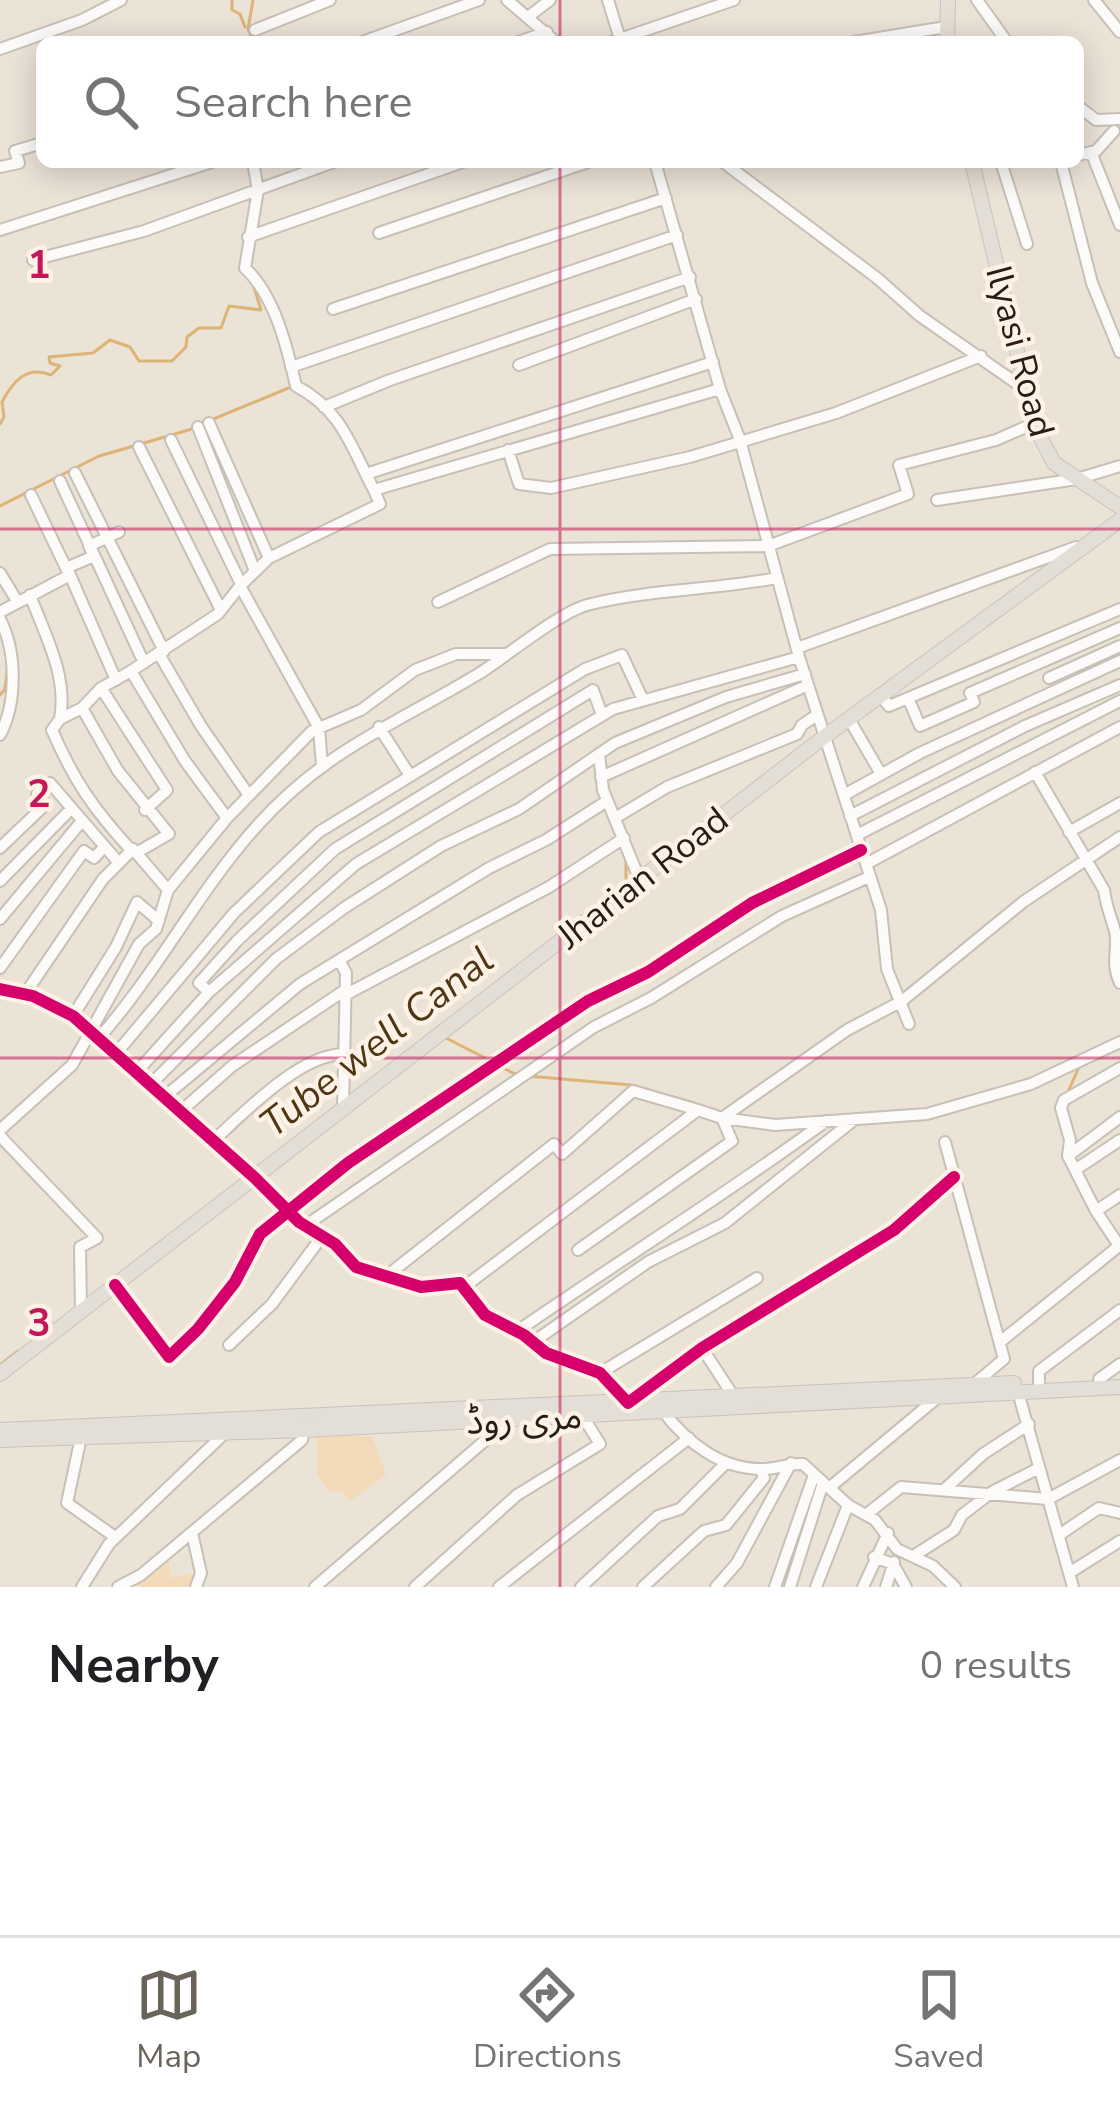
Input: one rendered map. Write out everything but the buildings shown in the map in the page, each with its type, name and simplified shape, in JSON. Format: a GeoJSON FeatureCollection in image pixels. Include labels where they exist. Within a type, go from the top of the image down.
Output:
{"type":"FeatureCollection","features":[{"type":"Feature","properties":{"kind":"main road"},"geometry":{"type":"LineString","coordinates":[[946,34],[948,0]]}},
{"type":"Feature","properties":{"kind":"main road","name":"Ilyasi Road"},"geometry":{"type":"LineString","coordinates":[[973,168],[1035,423],[1054,463],[1120,507]]}},
{"type":"Feature","properties":{"kind":"main road","name":"Jharian Road"},"geometry":{"type":"LineString","coordinates":[[0,1374],[848,718],[1120,520]]}},
{"type":"Feature","properties":{"kind":"main road","name":"مری روڈ"},"geometry":{"type":"LineString","coordinates":[[0,1430],[304,1430],[370,1421],[734,1397],[1018,1392],[1120,1378]]}},
{"type":"Feature","properties":{"kind":"main road","name":"مری روڈ"},"geometry":{"type":"LineString","coordinates":[[0,1440],[119,1431],[663,1411],[930,1394],[973,1385],[1094,1382],[1120,1388]]}},
{"type":"Feature","properties":{"kind":"street"},"geometry":{"type":"LineString","coordinates":[[37,36],[121,0]]}},
{"type":"Feature","properties":{"kind":"street"},"geometry":{"type":"LineString","coordinates":[[255,29],[330,0]]}},
{"type":"Feature","properties":{"kind":"street"},"geometry":{"type":"LineString","coordinates":[[379,36],[479,0]]}},
{"type":"Feature","properties":{"kind":"street"},"geometry":{"type":"LineString","coordinates":[[507,0],[550,36]]}},
{"type":"Feature","properties":{"kind":"street"},"geometry":{"type":"LineString","coordinates":[[528,17],[550,0]]}},
{"type":"Feature","properties":{"kind":"street"},"geometry":{"type":"LineString","coordinates":[[608,0],[616,36]]}},
{"type":"Feature","properties":{"kind":"street"},"geometry":{"type":"LineString","coordinates":[[629,36],[734,0]]}},
{"type":"Feature","properties":{"kind":"street"},"geometry":{"type":"LineString","coordinates":[[977,0],[1003,36]]}},
{"type":"Feature","properties":{"kind":"street"},"geometry":{"type":"LineString","coordinates":[[1094,0],[1120,32]]}},
{"type":"Feature","properties":{"kind":"street"},"geometry":{"type":"LineString","coordinates":[[0,49],[36,36]]}},
{"type":"Feature","properties":{"kind":"street"},"geometry":{"type":"LineString","coordinates":[[1084,111],[1118,128]]}},
{"type":"Feature","properties":{"kind":"street"},"geometry":{"type":"LineString","coordinates":[[1118,128],[1084,154],[1120,225]]}},
{"type":"Feature","properties":{"kind":"street"},"geometry":{"type":"LineString","coordinates":[[0,167],[19,163],[15,151],[36,145]]}},
{"type":"Feature","properties":{"kind":"street"},"geometry":{"type":"LineString","coordinates":[[0,230],[193,168]]}},
{"type":"Feature","properties":{"kind":"street"},"geometry":{"type":"LineString","coordinates":[[60,718],[82,709],[101,688],[162,653],[221,610],[269,558],[380,504],[348,432],[296,386],[286,344],[255,277],[245,268],[258,190],[255,168]]}},
{"type":"Feature","properties":{"kind":"street"},"geometry":{"type":"LineString","coordinates":[[33,260],[93,247],[318,168]]}},
{"type":"Feature","properties":{"kind":"street"},"geometry":{"type":"LineString","coordinates":[[248,238],[446,168]]}},
{"type":"Feature","properties":{"kind":"street"},"geometry":{"type":"LineString","coordinates":[[380,233],[571,168]]}},
{"type":"Feature","properties":{"kind":"street"},"geometry":{"type":"LineString","coordinates":[[657,168],[817,716],[880,910],[887,969],[909,1024]]}},
{"type":"Feature","properties":{"kind":"street"},"geometry":{"type":"LineString","coordinates":[[731,168],[920,316],[1028,387]]}},
{"type":"Feature","properties":{"kind":"street"},"geometry":{"type":"LineString","coordinates":[[1003,168],[1027,244]]}},
{"type":"Feature","properties":{"kind":"street"},"geometry":{"type":"LineString","coordinates":[[1063,168],[1092,284],[1120,352]]}},
{"type":"Feature","properties":{"kind":"street"},"geometry":{"type":"LineString","coordinates":[[333,309],[666,198]]}},
{"type":"Feature","properties":{"kind":"street"},"geometry":{"type":"LineString","coordinates":[[292,367],[677,235]]}},
{"type":"Feature","properties":{"kind":"street"},"geometry":{"type":"LineString","coordinates":[[324,406],[690,277]]}},
{"type":"Feature","properties":{"kind":"street"},"geometry":{"type":"LineString","coordinates":[[519,365],[696,299]]}},
{"type":"Feature","properties":{"kind":"street"},"geometry":{"type":"LineString","coordinates":[[508,450],[519,484],[551,488],[690,457],[836,413],[981,356]]}},
{"type":"Feature","properties":{"kind":"street"},"geometry":{"type":"LineString","coordinates":[[366,474],[713,362]]}},
{"type":"Feature","properties":{"kind":"street"},"geometry":{"type":"LineString","coordinates":[[374,490],[721,389]]}},
{"type":"Feature","properties":{"kind":"street"},"geometry":{"type":"LineString","coordinates":[[438,602],[550,550],[768,546],[908,494],[898,465],[996,440],[1035,423]]}},
{"type":"Feature","properties":{"kind":"street"},"geometry":{"type":"LineString","coordinates":[[255,571],[203,425],[269,558]]}},
{"type":"Feature","properties":{"kind":"street"},"geometry":{"type":"LineString","coordinates":[[171,440],[240,585],[319,728],[322,766]]}},
{"type":"Feature","properties":{"kind":"street"},"geometry":{"type":"LineString","coordinates":[[139,447],[221,610]]}},
{"type":"Feature","properties":{"kind":"street"},"geometry":{"type":"LineString","coordinates":[[937,500],[1077,478],[1120,466]]}},
{"type":"Feature","properties":{"kind":"street"},"geometry":{"type":"LineString","coordinates":[[75,473],[201,726],[248,794]]}},
{"type":"Feature","properties":{"kind":"street"},"geometry":{"type":"LineString","coordinates":[[60,481],[145,663]]}},
{"type":"Feature","properties":{"kind":"street"},"geometry":{"type":"LineString","coordinates":[[32,495],[116,680]]}},
{"type":"Feature","properties":{"kind":"street"},"geometry":{"type":"LineString","coordinates":[[89,546],[119,532]]}},
{"type":"Feature","properties":{"kind":"street"},"geometry":{"type":"LineString","coordinates":[[134,1075],[209,992],[356,864],[602,715],[798,652],[1087,544]]}},
{"type":"Feature","properties":{"kind":"street"},"geometry":{"type":"LineString","coordinates":[[0,735],[9,718],[12,672],[1,614],[94,556],[89,546]]}},
{"type":"Feature","properties":{"kind":"street"},"geometry":{"type":"LineString","coordinates":[[0,573],[17,601]]}},
{"type":"Feature","properties":{"kind":"street"},"geometry":{"type":"LineString","coordinates":[[81,1311],[80,1247],[97,1238],[0,1133],[134,997],[232,855],[273,809],[322,766],[380,727],[583,606],[777,578]]}},
{"type":"Feature","properties":{"kind":"street"},"geometry":{"type":"LineString","coordinates":[[30,596],[60,676],[64,699],[52,730],[72,778],[90,805],[168,890]]}},
{"type":"Feature","properties":{"kind":"street"},"geometry":{"type":"LineString","coordinates":[[880,695],[889,706],[1120,609]]}},
{"type":"Feature","properties":{"kind":"street"},"geometry":{"type":"LineString","coordinates":[[908,698],[920,726],[974,702],[970,693],[1120,628]]}},
{"type":"Feature","properties":{"kind":"street"},"geometry":{"type":"LineString","coordinates":[[1049,678],[1120,646]]}},
{"type":"Feature","properties":{"kind":"street"},"geometry":{"type":"LineString","coordinates":[[95,1036],[139,944],[156,929],[168,890],[248,794],[319,728],[361,710],[415,670],[456,654],[509,653]]}},
{"type":"Feature","properties":{"kind":"street"},"geometry":{"type":"LineString","coordinates":[[114,1056],[259,888],[319,832],[585,669],[622,655],[643,700]]}},
{"type":"Feature","properties":{"kind":"street"},"geometry":{"type":"LineString","coordinates":[[844,795],[920,753],[1120,662]]}},
{"type":"Feature","properties":{"kind":"street"},"geometry":{"type":"LineString","coordinates":[[131,670],[185,761],[227,818]]}},
{"type":"Feature","properties":{"kind":"street"},"geometry":{"type":"LineString","coordinates":[[149,1087],[276,959],[344,908],[441,846],[519,808],[615,742],[682,713],[806,679]]}},
{"type":"Feature","properties":{"kind":"street"},"geometry":{"type":"LineString","coordinates":[[602,777],[806,679]]}},
{"type":"Feature","properties":{"kind":"street"},"geometry":{"type":"LineString","coordinates":[[850,816],[1025,726],[1120,685]]}},
{"type":"Feature","properties":{"kind":"street"},"geometry":{"type":"LineString","coordinates":[[101,688],[167,790],[146,810]]}},
{"type":"Feature","properties":{"kind":"street"},"geometry":{"type":"LineString","coordinates":[[209,992],[200,983],[215,965],[335,849],[593,690],[602,715]]}},
{"type":"Feature","properties":{"kind":"street"},"geometry":{"type":"LineString","coordinates":[[856,835],[1120,701]]}},
{"type":"Feature","properties":{"kind":"street"},"geometry":{"type":"LineString","coordinates":[[25,994],[103,879],[134,852],[169,834],[118,771],[82,709]]}},
{"type":"Feature","properties":{"kind":"street"},"geometry":{"type":"LineString","coordinates":[[615,818],[667,787],[797,734],[817,716]]}},
{"type":"Feature","properties":{"kind":"street"},"geometry":{"type":"LineString","coordinates":[[848,718],[881,774]]}},
{"type":"Feature","properties":{"kind":"street"},"geometry":{"type":"LineString","coordinates":[[380,727],[409,775]]}},
{"type":"Feature","properties":{"kind":"street"},"geometry":{"type":"LineString","coordinates":[[305,1226],[594,1028],[782,916],[1120,727]]}},
{"type":"Feature","properties":{"kind":"street"},"geometry":{"type":"LineString","coordinates":[[598,754],[608,801],[640,878]]}},
{"type":"Feature","properties":{"kind":"street"},"geometry":{"type":"LineString","coordinates":[[1035,772],[1104,890],[1106,912],[1117,935],[1113,953],[1118,976]]}},
{"type":"Feature","properties":{"kind":"street"},"geometry":{"type":"LineString","coordinates":[[0,848],[46,804],[37,794],[50,783],[119,863]]}},
{"type":"Feature","properties":{"kind":"street"},"geometry":{"type":"LineString","coordinates":[[163,1098],[300,984],[608,801]]}},
{"type":"Feature","properties":{"kind":"street"},"geometry":{"type":"LineString","coordinates":[[1069,832],[1120,803]]}},
{"type":"Feature","properties":{"kind":"street"},"geometry":{"type":"LineString","coordinates":[[0,881],[71,809]]}},
{"type":"Feature","properties":{"kind":"street"},"geometry":{"type":"LineString","coordinates":[[0,920],[82,821]]}},
{"type":"Feature","properties":{"kind":"street"},"geometry":{"type":"LineString","coordinates":[[722,1118],[847,1030],[902,1001],[1023,902],[1120,837]]}},
{"type":"Feature","properties":{"kind":"street"},"geometry":{"type":"LineString","coordinates":[[180,1112],[232,1066],[345,992],[549,886],[624,838]]}},
{"type":"Feature","properties":{"kind":"street"},"geometry":{"type":"LineString","coordinates":[[0,968],[84,851],[94,858],[104,847]]}},
{"type":"Feature","properties":{"kind":"street"},"geometry":{"type":"LineString","coordinates":[[116,1285],[170,1357],[235,1282],[260,1234],[348,1163],[588,1001],[648,972],[752,903],[861,850]]}},
{"type":"Feature","properties":{"kind":"street"},"geometry":{"type":"LineString","coordinates":[[73,1016],[116,947],[137,902],[159,921]]}},
{"type":"Feature","properties":{"kind":"street"},"geometry":{"type":"LineString","coordinates":[[339,960],[346,973],[344,1109]]}},
{"type":"Feature","properties":{"kind":"street"},"geometry":{"type":"LineString","coordinates":[[0,989],[25,994],[73,1016],[134,1075],[356,1267],[421,1287],[452,1282],[464,1287],[485,1316],[546,1353],[600,1373],[628,1403],[702,1348],[894,1230],[954,1177]]}},
{"type":"Feature","properties":{"kind":"street"},"geometry":{"type":"LineString","coordinates":[[384,1278],[554,1144],[562,1154],[633,1091],[722,1118],[775,1124],[927,1114],[1002,1095],[1120,1042]]}},
{"type":"Feature","properties":{"kind":"street"},"geometry":{"type":"LineString","coordinates":[[212,1141],[324,1055],[343,1054]]}},
{"type":"Feature","properties":{"kind":"street"},"geometry":{"type":"LineString","coordinates":[[1000,1342],[1120,1246],[1068,1156],[1070,1140],[1061,1108],[1064,1100],[1120,1068]]}},
{"type":"Feature","properties":{"kind":"street"},"geometry":{"type":"LineString","coordinates":[[464,1287],[698,1110]]}},
{"type":"Feature","properties":{"kind":"street"},"geometry":{"type":"LineString","coordinates":[[578,1250],[732,1141],[722,1118]]}},
{"type":"Feature","properties":{"kind":"street"},"geometry":{"type":"LineString","coordinates":[[533,1342],[648,1262],[725,1222],[857,1118]]}},
{"type":"Feature","properties":{"kind":"street"},"geometry":{"type":"LineString","coordinates":[[1068,1156],[1120,1118]]}},
{"type":"Feature","properties":{"kind":"street"},"geometry":{"type":"LineString","coordinates":[[516,1332],[648,1241],[730,1192],[828,1120]]}},
{"type":"Feature","properties":{"kind":"street"},"geometry":{"type":"LineString","coordinates":[[1075,1170],[1120,1140]]}},
{"type":"Feature","properties":{"kind":"street"},"geometry":{"type":"LineString","coordinates":[[945,1142],[1004,1359],[973,1385]]}},
{"type":"Feature","properties":{"kind":"street"},"geometry":{"type":"LineString","coordinates":[[1096,1211],[1120,1195]]}},
{"type":"Feature","properties":{"kind":"street"},"geometry":{"type":"LineString","coordinates":[[229,1345],[272,1304],[323,1235]]}},
{"type":"Feature","properties":{"kind":"street"},"geometry":{"type":"LineString","coordinates":[[600,1373],[757,1278]]}},
{"type":"Feature","properties":{"kind":"street"},"geometry":{"type":"LineString","coordinates":[[1039,1382],[1039,1371],[1120,1310]]}},
{"type":"Feature","properties":{"kind":"street"},"geometry":{"type":"LineString","coordinates":[[702,1348],[734,1397]]}},
{"type":"Feature","properties":{"kind":"street"},"geometry":{"type":"LineString","coordinates":[[1094,1382],[1120,1364]]}},
{"type":"Feature","properties":{"kind":"street"},"geometry":{"type":"LineString","coordinates":[[1018,1392],[1073,1587]]}},
{"type":"Feature","properties":{"kind":"street"},"geometry":{"type":"LineString","coordinates":[[775,1587],[822,1482],[930,1394]]}},
{"type":"Feature","properties":{"kind":"street"},"geometry":{"type":"LineString","coordinates":[[663,1411],[689,1438],[726,1463],[760,1469],[803,1464],[848,1505],[867,1514],[897,1549],[933,1565],[955,1587]]}},
{"type":"Feature","properties":{"kind":"street"},"geometry":{"type":"LineString","coordinates":[[416,1587],[517,1495],[600,1444],[582,1415]]}},
{"type":"Feature","properties":{"kind":"street"},"geometry":{"type":"LineString","coordinates":[[315,1587],[510,1419]]}},
{"type":"Feature","properties":{"kind":"street"},"geometry":{"type":"LineString","coordinates":[[945,1489],[983,1454],[1029,1424]]}},
{"type":"Feature","properties":{"kind":"street"},"geometry":{"type":"LineString","coordinates":[[118,1587],[141,1575],[192,1533],[302,1440],[304,1430]]}},
{"type":"Feature","properties":{"kind":"street"},"geometry":{"type":"LineString","coordinates":[[82,1587],[115,1537],[225,1432]]}},
{"type":"Feature","properties":{"kind":"street"},"geometry":{"type":"LineString","coordinates":[[81,1437],[68,1503],[115,1537]]}},
{"type":"Feature","properties":{"kind":"street"},"geometry":{"type":"LineString","coordinates":[[499,1587],[689,1438]]}},
{"type":"Feature","properties":{"kind":"street"},"geometry":{"type":"LineString","coordinates":[[867,1514],[901,1486],[1048,1499],[1120,1460]]}},
{"type":"Feature","properties":{"kind":"street"},"geometry":{"type":"LineString","coordinates":[[581,1587],[658,1516],[680,1509],[726,1463]]}},
{"type":"Feature","properties":{"kind":"street"},"geometry":{"type":"LineString","coordinates":[[716,1587],[737,1563],[790,1463]]}},
{"type":"Feature","properties":{"kind":"street"},"geometry":{"type":"LineString","coordinates":[[915,1556],[953,1530],[962,1515],[989,1494],[1040,1468]]}},
{"type":"Feature","properties":{"kind":"street"},"geometry":{"type":"LineString","coordinates":[[644,1587],[704,1531],[726,1525],[764,1478],[760,1469]]}},
{"type":"Feature","properties":{"kind":"street"},"geometry":{"type":"LineString","coordinates":[[790,1587],[822,1482]]}},
{"type":"Feature","properties":{"kind":"street"},"geometry":{"type":"LineString","coordinates":[[816,1587],[848,1505]]}},
{"type":"Feature","properties":{"kind":"street"},"geometry":{"type":"LineString","coordinates":[[1059,1535],[1099,1508],[1120,1513]]}},
{"type":"Feature","properties":{"kind":"street"},"geometry":{"type":"LineString","coordinates":[[192,1533],[201,1573],[196,1587]]}},
{"type":"Feature","properties":{"kind":"street"},"geometry":{"type":"LineString","coordinates":[[863,1587],[888,1533]]}},
{"type":"Feature","properties":{"kind":"street"},"geometry":{"type":"LineString","coordinates":[[1069,1573],[1120,1541]]}},
{"type":"Feature","properties":{"kind":"street"},"geometry":{"type":"LineString","coordinates":[[886,1587],[897,1549]]}},
{"type":"Feature","properties":{"kind":"street"},"geometry":{"type":"LineString","coordinates":[[874,1558],[893,1564],[906,1587]]}},
{"type":"Feature","properties":{"kind":"shaded area"},"geometry":{"type":"Polygon","coordinates":[[[317,1436],[372,1436],[386,1475],[350,1501],[341,1490],[331,1493],[317,1475],[317,1436]]]}},
{"type":"Feature","properties":{"kind":"shaded area"},"geometry":{"type":"Polygon","coordinates":[[[168,1556],[171,1578],[197,1573],[189,1587],[141,1587],[136,1582],[168,1556]]]}},
{"type":"Feature","properties":{"kind":"waterway"},"geometry":{"type":"LineString","coordinates":[[232,0],[232,10],[240,14],[245,27]]}},
{"type":"Feature","properties":{"kind":"waterway"},"geometry":{"type":"LineString","coordinates":[[251,36],[253,0]]}},
{"type":"Feature","properties":{"kind":"waterway"},"geometry":{"type":"LineString","coordinates":[[0,424],[2,402],[16,382],[35,372],[51,375],[60,366],[50,363],[49,357],[93,353],[110,340],[130,347],[139,361],[172,361],[199,328],[221,328],[229,306],[261,310],[253,284]]}},
{"type":"Feature","properties":{"kind":"waterway"},"geometry":{"type":"LineString","coordinates":[[211,420],[291,387]]}},
{"type":"Feature","properties":{"kind":"waterway"},"geometry":{"type":"LineString","coordinates":[[144,443],[192,429]]}},
{"type":"Feature","properties":{"kind":"waterway"},"geometry":{"type":"LineString","coordinates":[[0,506],[99,456],[134,446]]}},
{"type":"Feature","properties":{"kind":"waterway"},"geometry":{"type":"LineString","coordinates":[[0,695],[8,664]]}},
{"type":"Feature","properties":{"kind":"waterway"},"geometry":{"type":"LineString","coordinates":[[626,854],[626,880]]}},
{"type":"Feature","properties":{"kind":"waterway"},"geometry":{"type":"LineString","coordinates":[[446,1038],[491,1061]]}},
{"type":"Feature","properties":{"kind":"waterway"},"geometry":{"type":"LineString","coordinates":[[499,1066],[517,1075]]}},
{"type":"Feature","properties":{"kind":"waterway"},"geometry":{"type":"LineString","coordinates":[[1068,1092],[1079,1067]]}},
{"type":"Feature","properties":{"kind":"waterway"},"geometry":{"type":"LineString","coordinates":[[527,1076],[631,1085],[694,1103]]}},
{"type":"Feature","properties":{"kind":"waterway"},"geometry":{"type":"LineString","coordinates":[[826,1117],[846,1115]]}},
{"type":"Feature","properties":{"kind":"waterway","name":"Tube well Canal"},"geometry":{"type":"LineString","coordinates":[[0,1365],[18,1351]]}},
{"type":"Feature","properties":{"kind":"cycle path"},"geometry":{"type":"LineString","coordinates":[[115,1285],[169,1357],[235,1282],[260,1234],[348,1163],[588,1001],[648,972],[752,903],[861,850]]}},
{"type":"Feature","properties":{"kind":"cycle path"},"geometry":{"type":"LineString","coordinates":[[0,989],[33,996],[73,1016],[299,1222],[335,1244],[356,1267],[421,1287],[460,1283],[485,1315],[524,1335],[546,1353],[600,1373],[628,1403],[702,1348],[894,1230],[954,1177]]}}]}
